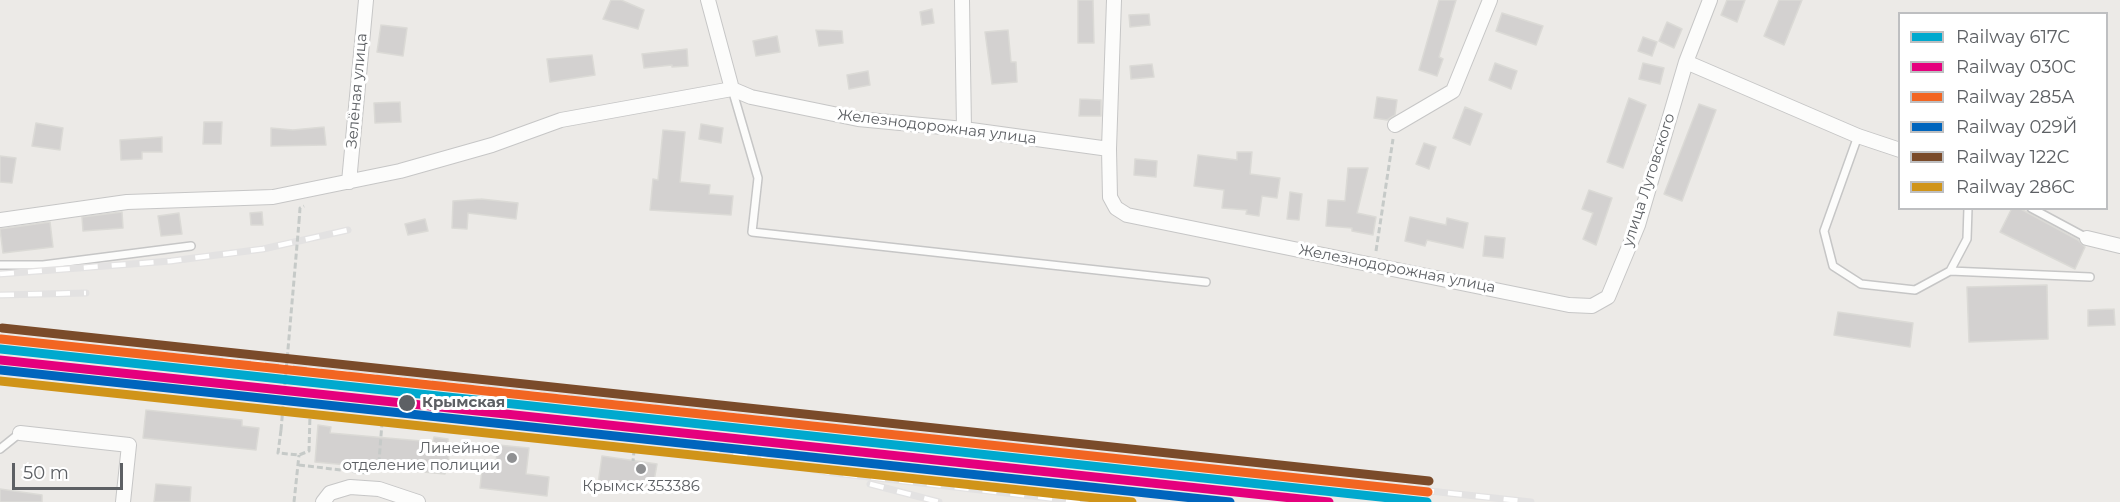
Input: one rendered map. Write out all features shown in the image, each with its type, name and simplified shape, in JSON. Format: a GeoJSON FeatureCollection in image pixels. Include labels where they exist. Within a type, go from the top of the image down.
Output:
{"type":"FeatureCollection","features":[{"type":"Feature","properties":{"kind":"street","name":"Зелёная улица"},"geometry":{"type":"LineString","coordinates":[[349,182],[366,0]]}},
{"type":"Feature","properties":{"kind":"street"},"geometry":{"type":"LineString","coordinates":[[708,0],[732,89]]}},
{"type":"Feature","properties":{"kind":"street"},"geometry":{"type":"LineString","coordinates":[[962,0],[964,129]]}},
{"type":"Feature","properties":{"kind":"street"},"geometry":{"type":"LineString","coordinates":[[1109,148],[1114,0]]}},
{"type":"Feature","properties":{"kind":"street"},"geometry":{"type":"LineString","coordinates":[[1395,125],[1453,91],[1490,0]]}},
{"type":"Feature","properties":{"kind":"street","name":"улица Луговского"},"geometry":{"type":"LineString","coordinates":[[1608,297],[1638,225],[1686,62],[1710,0]]}},
{"type":"Feature","properties":{"kind":"street"},"geometry":{"type":"LineString","coordinates":[[1686,62],[1858,136],[1898,150]]}},
{"type":"Feature","properties":{"kind":"street","name":"Железнодорожная улица"},"geometry":{"type":"LineString","coordinates":[[0,219],[127,202],[273,197],[400,171],[492,145],[561,120],[732,89],[751,96],[858,119],[964,129],[1109,148],[1110,197],[1116,207],[1127,214],[1569,305],[1592,306],[1608,297]]}},
{"type":"Feature","properties":{"kind":"street"},"geometry":{"type":"LineString","coordinates":[[2087,238],[2120,246]]}},
{"type":"Feature","properties":{"kind":"street"},"geometry":{"type":"LineString","coordinates":[[20,433],[129,445],[123,502]]}},
{"type":"Feature","properties":{"kind":"street"},"geometry":{"type":"LineString","coordinates":[[323,502],[330,493],[350,487],[379,489],[418,502]]}},
{"type":"Feature","properties":{"kind":"lane"},"geometry":{"type":"LineString","coordinates":[[732,89],[758,178],[752,232],[1206,282]]}},
{"type":"Feature","properties":{"kind":"lane"},"geometry":{"type":"LineString","coordinates":[[1858,136],[1824,231],[1833,266],[1861,284],[1915,290],[1950,271],[2090,277]]}},
{"type":"Feature","properties":{"kind":"lane"},"geometry":{"type":"LineString","coordinates":[[1950,271],[1967,239],[1968,210]]}},
{"type":"Feature","properties":{"kind":"lane"},"geometry":{"type":"LineString","coordinates":[[2035,210],[2087,238]]}},
{"type":"Feature","properties":{"kind":"lane"},"geometry":{"type":"LineString","coordinates":[[0,265],[44,265],[191,246]]}},
{"type":"Feature","properties":{"kind":"lane"},"geometry":{"type":"LineString","coordinates":[[0,450],[20,433]]}},
{"type":"Feature","properties":{"kind":"path"},"geometry":{"type":"LineString","coordinates":[[1374,264],[1395,125]]}},
{"type":"Feature","properties":{"kind":"path"},"geometry":{"type":"LineString","coordinates":[[299,222],[278,453],[299,455],[309,451],[310,416],[634,451],[633,461]]}},
{"type":"Feature","properties":{"kind":"path"},"geometry":{"type":"LineString","coordinates":[[378,474],[382,423]]}},
{"type":"Feature","properties":{"kind":"path"},"geometry":{"type":"LineString","coordinates":[[294,502],[299,455]]}},
{"type":"Feature","properties":{"kind":"building"},"geometry":{"type":"Polygon","coordinates":[[[611,0],[621,0],[644,10],[638,29],[603,19],[611,0]]]}},
{"type":"Feature","properties":{"kind":"building"},"geometry":{"type":"Polygon","coordinates":[[[1078,0],[1093,0],[1094,43],[1078,43],[1078,0]]]}},
{"type":"Feature","properties":{"kind":"building"},"geometry":{"type":"Polygon","coordinates":[[[1439,0],[1456,0],[1439,57],[1443,59],[1437,76],[1419,70],[1439,0]]]}},
{"type":"Feature","properties":{"kind":"building"},"geometry":{"type":"Polygon","coordinates":[[[1727,0],[1745,0],[1737,22],[1721,15],[1727,0]]]}},
{"type":"Feature","properties":{"kind":"building"},"geometry":{"type":"Polygon","coordinates":[[[1779,0],[1802,0],[1784,45],[1764,36],[1779,0]]]}},
{"type":"Feature","properties":{"kind":"building"},"geometry":{"type":"Polygon","coordinates":[[[932,9],[934,23],[922,25],[920,12],[932,9]]]}},
{"type":"Feature","properties":{"kind":"building"},"geometry":{"type":"Polygon","coordinates":[[[1502,13],[1543,26],[1536,45],[1496,31],[1502,13]]]}},
{"type":"Feature","properties":{"kind":"building"},"geometry":{"type":"Polygon","coordinates":[[[1149,14],[1150,25],[1130,27],[1129,15],[1149,14]]]}},
{"type":"Feature","properties":{"kind":"building"},"geometry":{"type":"Polygon","coordinates":[[[1667,22],[1682,29],[1674,48],[1659,41],[1667,22]]]}},
{"type":"Feature","properties":{"kind":"building"},"geometry":{"type":"Polygon","coordinates":[[[381,25],[407,28],[403,56],[377,52],[381,25]]]}},
{"type":"Feature","properties":{"kind":"building"},"geometry":{"type":"Polygon","coordinates":[[[816,30],[842,31],[843,43],[819,46],[816,30]]]}},
{"type":"Feature","properties":{"kind":"building"},"geometry":{"type":"Polygon","coordinates":[[[1008,30],[1011,62],[1016,62],[1017,82],[992,84],[985,32],[1008,30]]]}},
{"type":"Feature","properties":{"kind":"building"},"geometry":{"type":"Polygon","coordinates":[[[777,36],[780,52],[756,56],[753,41],[777,36]]]}},
{"type":"Feature","properties":{"kind":"building"},"geometry":{"type":"Polygon","coordinates":[[[1643,37],[1657,42],[1652,56],[1638,51],[1643,37]]]}},
{"type":"Feature","properties":{"kind":"building"},"geometry":{"type":"Polygon","coordinates":[[[687,49],[688,66],[644,68],[642,54],[687,49]]]}},
{"type":"Feature","properties":{"kind":"building"},"geometry":{"type":"Polygon","coordinates":[[[592,55],[595,75],[550,82],[547,59],[592,55]]]}},
{"type":"Feature","properties":{"kind":"building"},"geometry":{"type":"Polygon","coordinates":[[[1495,63],[1517,71],[1511,89],[1489,80],[1495,63]]]}},
{"type":"Feature","properties":{"kind":"building"},"geometry":{"type":"Polygon","coordinates":[[[1643,63],[1664,68],[1660,84],[1639,79],[1643,63]]]}},
{"type":"Feature","properties":{"kind":"building"},"geometry":{"type":"Polygon","coordinates":[[[1152,64],[1154,77],[1131,79],[1130,66],[1152,64]]]}},
{"type":"Feature","properties":{"kind":"building"},"geometry":{"type":"Polygon","coordinates":[[[868,71],[870,85],[849,89],[847,75],[868,71]]]}},
{"type":"Feature","properties":{"kind":"building"},"geometry":{"type":"Polygon","coordinates":[[[1377,97],[1397,100],[1395,115],[1387,120],[1374,118],[1377,97]]]}},
{"type":"Feature","properties":{"kind":"building"},"geometry":{"type":"Polygon","coordinates":[[[1629,98],[1646,105],[1623,168],[1607,162],[1629,98]]]}},
{"type":"Feature","properties":{"kind":"building"},"geometry":{"type":"Polygon","coordinates":[[[1080,99],[1101,100],[1101,116],[1079,116],[1080,99]]]}},
{"type":"Feature","properties":{"kind":"building"},"geometry":{"type":"Polygon","coordinates":[[[400,102],[401,122],[375,123],[374,103],[400,102]]]}},
{"type":"Feature","properties":{"kind":"building"},"geometry":{"type":"Polygon","coordinates":[[[1699,104],[1716,110],[1682,201],[1664,194],[1699,104]]]}},
{"type":"Feature","properties":{"kind":"building"},"geometry":{"type":"Polygon","coordinates":[[[1465,107],[1482,114],[1470,145],[1453,138],[1465,107]]]}},
{"type":"Feature","properties":{"kind":"building"},"geometry":{"type":"Polygon","coordinates":[[[204,122],[222,122],[221,144],[203,144],[204,122]]]}},
{"type":"Feature","properties":{"kind":"building"},"geometry":{"type":"Polygon","coordinates":[[[36,123],[63,128],[60,150],[32,146],[36,123]]]}},
{"type":"Feature","properties":{"kind":"building"},"geometry":{"type":"Polygon","coordinates":[[[701,124],[723,128],[721,143],[699,139],[701,124]]]}},
{"type":"Feature","properties":{"kind":"building"},"geometry":{"type":"Polygon","coordinates":[[[324,127],[326,145],[271,146],[271,128],[293,130],[324,127]]]}},
{"type":"Feature","properties":{"kind":"building"},"geometry":{"type":"Polygon","coordinates":[[[663,130],[685,132],[680,182],[710,185],[709,194],[733,196],[731,215],[650,210],[653,179],[658,180],[663,130]]]}},
{"type":"Feature","properties":{"kind":"building"},"geometry":{"type":"Polygon","coordinates":[[[162,137],[162,152],[142,152],[142,159],[121,160],[120,140],[162,137]]]}},
{"type":"Feature","properties":{"kind":"building"},"geometry":{"type":"Polygon","coordinates":[[[1424,143],[1436,147],[1429,169],[1416,164],[1424,143]]]}},
{"type":"Feature","properties":{"kind":"building"},"geometry":{"type":"Polygon","coordinates":[[[1237,152],[1252,152],[1250,174],[1280,178],[1277,198],[1262,196],[1259,216],[1246,214],[1247,210],[1222,208],[1224,190],[1194,186],[1198,155],[1237,160],[1237,152]]]}},
{"type":"Feature","properties":{"kind":"building"},"geometry":{"type":"Polygon","coordinates":[[[0,156],[16,158],[12,183],[0,182],[0,156]]]}},
{"type":"Feature","properties":{"kind":"building"},"geometry":{"type":"Polygon","coordinates":[[[1135,159],[1157,161],[1156,177],[1134,175],[1135,159]]]}},
{"type":"Feature","properties":{"kind":"building"},"geometry":{"type":"Polygon","coordinates":[[[1348,168],[1368,168],[1357,213],[1376,217],[1373,235],[1352,231],[1352,228],[1326,226],[1328,200],[1345,201],[1348,168]]]}},
{"type":"Feature","properties":{"kind":"building"},"geometry":{"type":"Polygon","coordinates":[[[1589,190],[1612,198],[1596,245],[1583,239],[1593,213],[1582,209],[1589,190]]]}},
{"type":"Feature","properties":{"kind":"building"},"geometry":{"type":"Polygon","coordinates":[[[1290,192],[1302,194],[1299,220],[1287,219],[1290,192]]]}},
{"type":"Feature","properties":{"kind":"building"},"geometry":{"type":"Polygon","coordinates":[[[481,199],[518,203],[516,219],[468,213],[467,229],[452,228],[453,201],[481,199]]]}},
{"type":"Feature","properties":{"kind":"building"},"geometry":{"type":"Polygon","coordinates":[[[2011,210],[2023,210],[2078,240],[2085,247],[2075,269],[2000,232],[2011,210]]]}},
{"type":"Feature","properties":{"kind":"building"},"geometry":{"type":"Polygon","coordinates":[[[122,212],[123,228],[83,231],[82,217],[122,212]]]}},
{"type":"Feature","properties":{"kind":"building"},"geometry":{"type":"Polygon","coordinates":[[[262,212],[263,225],[251,225],[250,213],[262,212]]]}},
{"type":"Feature","properties":{"kind":"building"},"geometry":{"type":"Polygon","coordinates":[[[179,213],[182,234],[161,236],[158,216],[179,213]]]}},
{"type":"Feature","properties":{"kind":"building"},"geometry":{"type":"Polygon","coordinates":[[[1410,217],[1446,225],[1447,218],[1468,223],[1463,248],[1427,240],[1425,246],[1405,241],[1410,217]]]}},
{"type":"Feature","properties":{"kind":"building"},"geometry":{"type":"Polygon","coordinates":[[[425,219],[428,231],[408,235],[405,224],[425,219]]]}},
{"type":"Feature","properties":{"kind":"building"},"geometry":{"type":"Polygon","coordinates":[[[50,222],[53,247],[3,253],[0,229],[50,222]]]}},
{"type":"Feature","properties":{"kind":"building"},"geometry":{"type":"Polygon","coordinates":[[[1485,236],[1505,238],[1503,258],[1483,256],[1485,236]]]}},
{"type":"Feature","properties":{"kind":"building"},"geometry":{"type":"Polygon","coordinates":[[[2047,285],[2048,339],[1969,342],[1967,287],[2047,285]]]}},
{"type":"Feature","properties":{"kind":"building"},"geometry":{"type":"Polygon","coordinates":[[[2114,309],[2115,325],[2088,326],[2088,310],[2114,309]]]}},
{"type":"Feature","properties":{"kind":"building"},"geometry":{"type":"Polygon","coordinates":[[[1838,312],[1913,323],[1910,347],[1834,335],[1838,312]]]}},
{"type":"Feature","properties":{"kind":"building"},"geometry":{"type":"Polygon","coordinates":[[[146,410],[242,420],[242,426],[259,428],[256,450],[143,438],[146,410]]]}},
{"type":"Feature","properties":{"kind":"building","name":"Крымская"},"geometry":{"type":"Polygon","coordinates":[[[318,425],[331,427],[330,433],[433,442],[434,437],[448,439],[449,467],[446,467],[445,474],[315,462],[318,425]]]}},
{"type":"Feature","properties":{"kind":"building"},"geometry":{"type":"Polygon","coordinates":[[[498,445],[529,448],[526,474],[549,477],[547,496],[480,488],[482,469],[495,471],[498,445]]]}},
{"type":"Feature","properties":{"kind":"building"},"geometry":{"type":"Polygon","coordinates":[[[602,456],[657,464],[652,492],[598,484],[602,456]]]}},
{"type":"Feature","properties":{"kind":"building"},"geometry":{"type":"Polygon","coordinates":[[[156,484],[191,487],[190,502],[154,502],[156,484]]]}},
{"type":"Feature","properties":{"kind":"building"},"geometry":{"type":"Polygon","coordinates":[[[0,489],[42,495],[42,502],[0,502],[0,489]]]}},
{"type":"Feature","properties":{"kind":"railway"},"geometry":{"type":"LineString","coordinates":[[0,274],[171,261],[263,249],[348,230]]}},
{"type":"Feature","properties":{"kind":"railway"},"geometry":{"type":"LineString","coordinates":[[0,295],[86,293]]}},
{"type":"Feature","properties":{"kind":"railway"},"geometry":{"type":"LineString","coordinates":[[0,340],[216,359],[1531,502]]}},
{"type":"Feature","properties":{"kind":"railway"},"geometry":{"type":"LineString","coordinates":[[706,448],[826,472],[1083,502]]}},
{"type":"Feature","properties":{"kind":"railway"},"geometry":{"type":"LineString","coordinates":[[870,484],[939,502]]}},
{"type":"Feature","properties":{"kind":"rail line","name":"122С"},"geometry":{"type":"LineString","coordinates":[[2,328],[1429,481]]}},
{"type":"Feature","properties":{"kind":"rail line","name":"285А"},"geometry":{"type":"LineString","coordinates":[[1,339],[1428,492]]}},
{"type":"Feature","properties":{"kind":"rail line","name":"617C"},"geometry":{"type":"LineString","coordinates":[[0,349],[1427,502]]}},
{"type":"Feature","properties":{"kind":"rail line","name":"030C"},"geometry":{"type":"LineString","coordinates":[[0,360],[1329,502]]}},
{"type":"Feature","properties":{"kind":"rail line","name":"029Й"},"geometry":{"type":"LineString","coordinates":[[0,370],[1230,502]]}},
{"type":"Feature","properties":{"kind":"rail line","name":"286С"},"geometry":{"type":"LineString","coordinates":[[0,381],[1132,502]]}},
{"type":"Feature","properties":{"kind":"place","name":"Крымская"},"geometry":{"type":"Point","coordinates":[407,403]}},
{"type":"Feature","properties":{"kind":"place","name":"Линейное отделение полиции"},"geometry":{"type":"Point","coordinates":[512,458]}},
{"type":"Feature","properties":{"kind":"place","name":"Крымск 353386"},"geometry":{"type":"Point","coordinates":[641,469]}}]}
